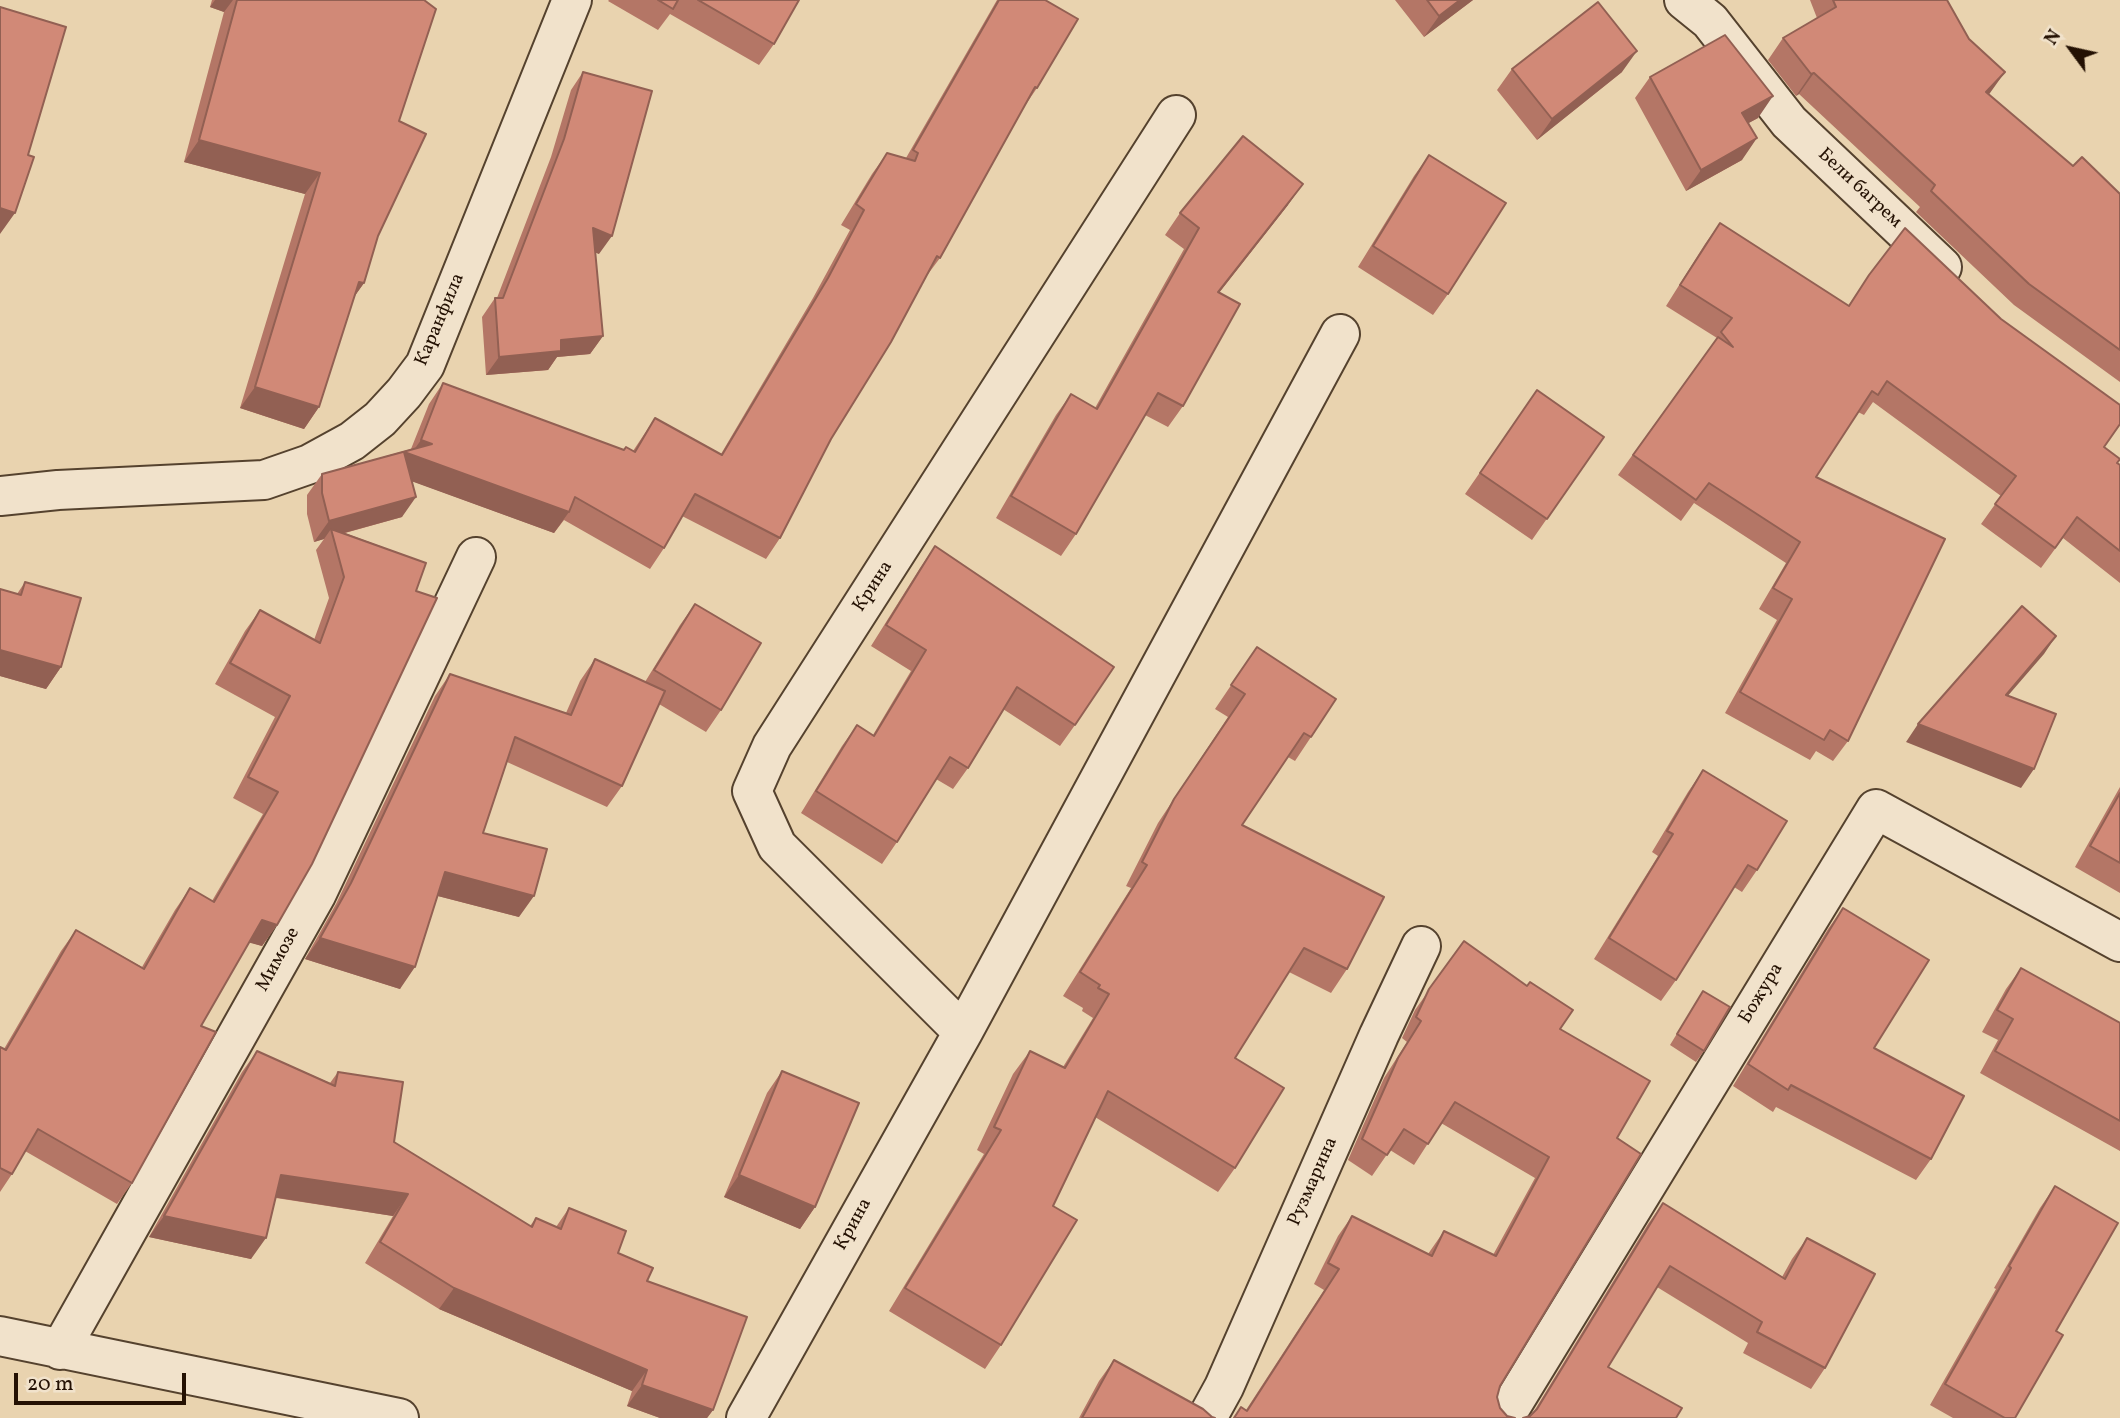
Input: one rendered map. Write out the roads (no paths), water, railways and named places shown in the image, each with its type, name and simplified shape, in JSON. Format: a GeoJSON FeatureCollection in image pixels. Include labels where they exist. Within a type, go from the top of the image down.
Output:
{"type":"FeatureCollection","features":[{"type":"Feature","properties":{"kind":"street","name":"Каранфила"},"geometry":{"type":"LineString","coordinates":[[0,496],[58,489],[264,480],[310,464],[352,441],[380,419],[425,365],[572,0]]}},
{"type":"Feature","properties":{"kind":"street","name":"Бели багрем"},"geometry":{"type":"LineString","coordinates":[[1707,7],[1789,122],[1970,293]]}},
{"type":"Feature","properties":{"kind":"street","name":"Крина"},"geometry":{"type":"LineString","coordinates":[[962,1032],[777,846],[752,791],[779,735],[1177,115]]}},
{"type":"Feature","properties":{"kind":"street","name":"Крина"},"geometry":{"type":"LineString","coordinates":[[746,1418],[962,1032],[1340,334]]}},
{"type":"Feature","properties":{"kind":"street","name":"Мимозе"},"geometry":{"type":"LineString","coordinates":[[60,1350],[316,895],[477,557]]}},
{"type":"Feature","properties":{"kind":"street","name":"Божура"},"geometry":{"type":"LineString","coordinates":[[1503,1418],[1875,808],[2120,942]]}},
{"type":"Feature","properties":{"kind":"street","name":"Рузмарина"},"geometry":{"type":"LineString","coordinates":[[1207,1418],[1224,1387],[1421,946]]}},
{"type":"Feature","properties":{"kind":"street"},"geometry":{"type":"LineString","coordinates":[[0,1336],[399,1418]]}}]}
